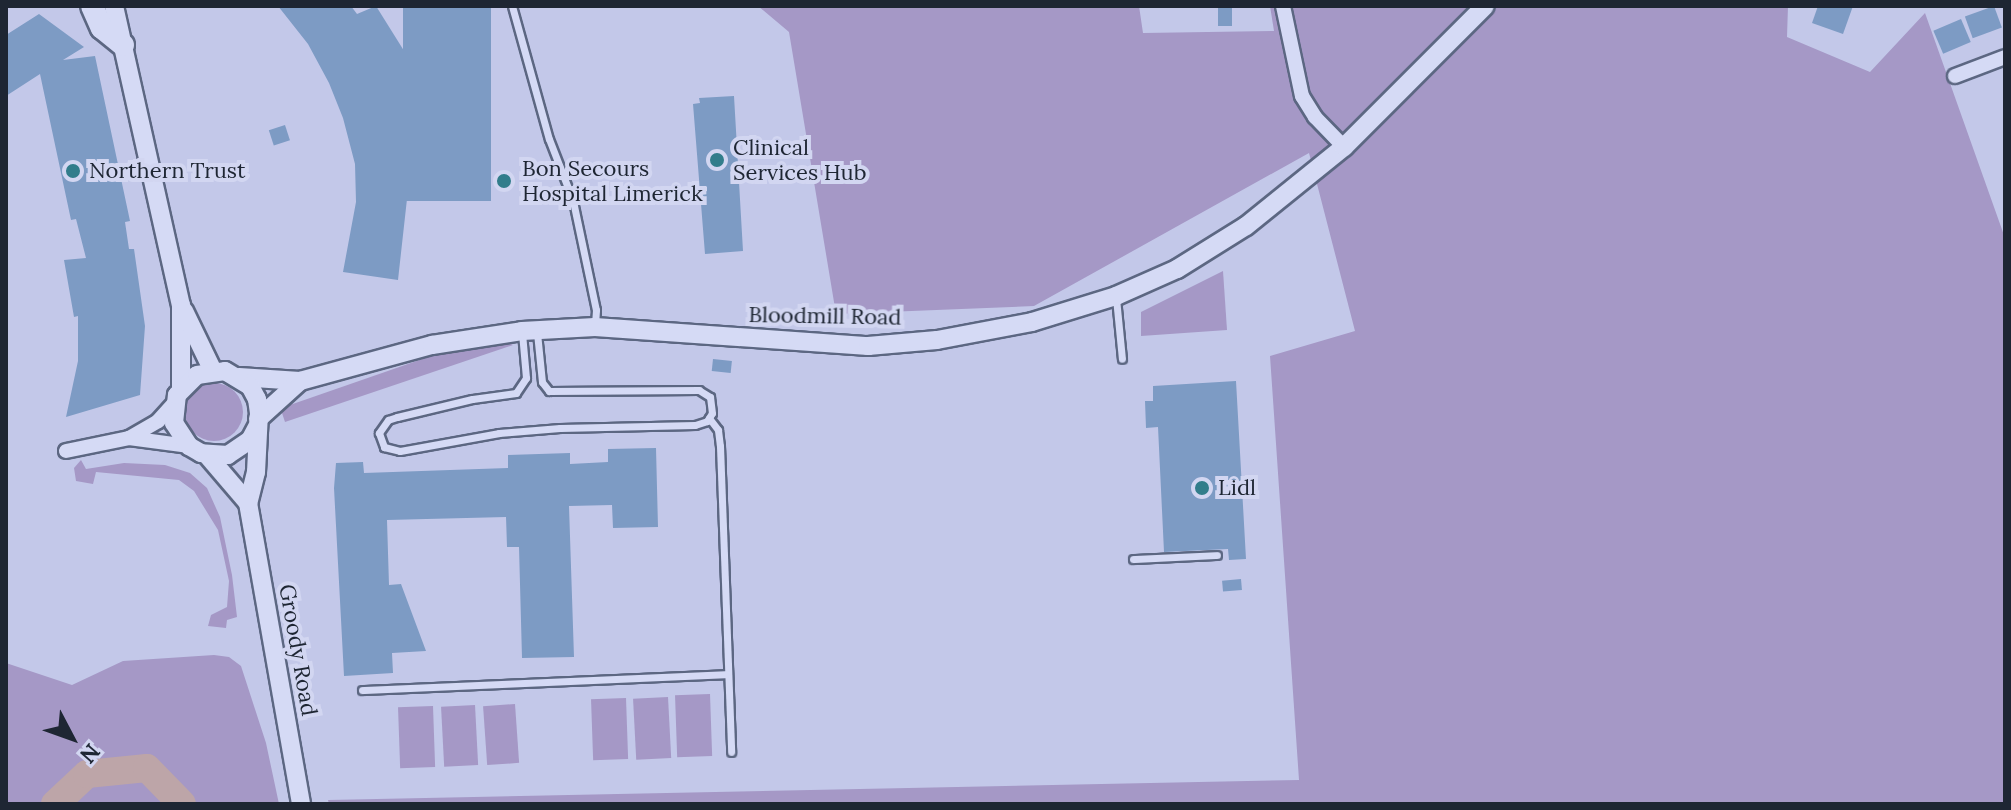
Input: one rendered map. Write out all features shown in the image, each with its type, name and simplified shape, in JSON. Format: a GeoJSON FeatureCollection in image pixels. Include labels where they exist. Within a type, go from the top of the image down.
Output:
{"type":"FeatureCollection","features":[{"type":"Feature","properties":{"kind":"main road"},"geometry":{"type":"LineString","coordinates":[[92,6],[102,28],[123,45]]}},
{"type":"Feature","properties":{"kind":"street"},"geometry":{"type":"LineString","coordinates":[[114,6],[181,305],[213,371]]}},
{"type":"Feature","properties":{"kind":"street"},"geometry":{"type":"LineString","coordinates":[[1283,6],[1302,96],[1315,117],[1344,147]]}},
{"type":"Feature","properties":{"kind":"street","name":"Bloodmill Road"},"geometry":{"type":"LineString","coordinates":[[300,381],[432,345],[529,331],[595,327],[868,346],[937,340],[1032,322],[1116,296],[1177,269],[1246,226],[1344,147],[1485,6]]}},
{"type":"Feature","properties":{"kind":"street"},"geometry":{"type":"LineString","coordinates":[[1955,76],[2005,57]]}},
{"type":"Feature","properties":{"kind":"street"},"geometry":{"type":"LineString","coordinates":[[181,305],[174,423],[189,446]]}},
{"type":"Feature","properties":{"kind":"street"},"geometry":{"type":"LineString","coordinates":[[66,451],[129,438],[158,421],[197,375],[213,371],[239,377],[300,381]]}},
{"type":"Feature","properties":{"kind":"street"},"geometry":{"type":"LineString","coordinates":[[239,377],[257,399],[256,472],[248,503]]}},
{"type":"Feature","properties":{"kind":"street"},"geometry":{"type":"LineString","coordinates":[[207,455],[228,455],[240,449],[258,423],[300,381]]}},
{"type":"Feature","properties":{"kind":"street"},"geometry":{"type":"LineString","coordinates":[[129,438],[189,446],[207,455],[248,503]]}},
{"type":"Feature","properties":{"kind":"street","name":"Groody Road"},"geometry":{"type":"LineString","coordinates":[[248,503],[301,804]]}},
{"type":"Feature","properties":{"kind":"lane"},"geometry":{"type":"LineString","coordinates":[[512,6],[549,139],[573,201],[596,310],[595,327]]}},
{"type":"Feature","properties":{"kind":"lane"},"geometry":{"type":"LineString","coordinates":[[1116,296],[1122,359]]}},
{"type":"Feature","properties":{"kind":"lane"},"geometry":{"type":"LineString","coordinates":[[529,331],[542,382],[549,391],[699,390],[713,403],[709,418],[695,425],[560,428],[499,433],[400,451],[384,447],[379,433],[388,420],[472,399],[516,393],[526,378],[529,331]]}},
{"type":"Feature","properties":{"kind":"lane"},"geometry":{"type":"LineString","coordinates":[[709,418],[718,430],[720,446],[731,752]]}},
{"type":"Feature","properties":{"kind":"lane"},"geometry":{"type":"LineString","coordinates":[[1133,559],[1217,555]]}},
{"type":"Feature","properties":{"kind":"lane"},"geometry":{"type":"LineString","coordinates":[[362,690],[727,674]]}},
{"type":"Feature","properties":{"kind":"shaded area"},"geometry":{"type":"Polygon","coordinates":[[[758,6],[1139,6],[1143,33],[1274,31],[1270,6],[1788,6],[1787,37],[1870,72],[1925,13],[2005,238],[2005,804],[329,804],[328,800],[1299,780],[1270,356],[1355,331],[1309,153],[1034,306],[836,314],[789,32],[758,6]]]}},
{"type":"Feature","properties":{"kind":"shaded area"},"geometry":{"type":"Polygon","coordinates":[[[1223,271],[1227,330],[1141,336],[1141,312],[1223,271]]]}},
{"type":"Feature","properties":{"kind":"shaded area"},"geometry":{"type":"Polygon","coordinates":[[[504,341],[513,345],[285,422],[281,410],[287,406],[431,356],[504,341]]]}},
{"type":"Feature","properties":{"kind":"shaded area"},"geometry":{"type":"Polygon","coordinates":[[[214,383],[225,385],[234,392],[241,401],[241,423],[234,432],[225,439],[214,441],[203,439],[194,432],[187,423],[185,412],[187,401],[194,392],[203,385],[214,383]]]}},
{"type":"Feature","properties":{"kind":"shaded area"},"geometry":{"type":"Polygon","coordinates":[[[81,460],[86,469],[124,463],[165,465],[190,473],[207,488],[220,517],[232,575],[237,617],[227,620],[226,628],[208,626],[211,615],[227,607],[229,581],[218,530],[194,491],[179,480],[96,472],[93,484],[76,481],[74,468],[81,460]]]}},
{"type":"Feature","properties":{"kind":"shaded area"},"geometry":{"type":"Polygon","coordinates":[[[214,655],[229,657],[241,666],[266,743],[279,804],[6,804],[6,663],[72,685],[123,661],[214,655]]]}},
{"type":"Feature","properties":{"kind":"shaded area"},"geometry":{"type":"Polygon","coordinates":[[[710,694],[712,756],[677,757],[675,695],[710,694]]]}},
{"type":"Feature","properties":{"kind":"shaded area"},"geometry":{"type":"Polygon","coordinates":[[[668,697],[671,758],[636,760],[633,699],[668,697]]]}},
{"type":"Feature","properties":{"kind":"shaded area"},"geometry":{"type":"Polygon","coordinates":[[[626,698],[628,759],[593,760],[591,699],[626,698]]]}},
{"type":"Feature","properties":{"kind":"shaded area"},"geometry":{"type":"Polygon","coordinates":[[[515,704],[519,763],[487,765],[483,706],[515,704]]]}},
{"type":"Feature","properties":{"kind":"shaded area"},"geometry":{"type":"Polygon","coordinates":[[[475,705],[478,765],[444,767],[441,707],[475,705]]]}},
{"type":"Feature","properties":{"kind":"shaded area"},"geometry":{"type":"Polygon","coordinates":[[[433,706],[435,767],[400,768],[398,707],[433,706]]]}},
{"type":"Feature","properties":{"kind":"building"},"geometry":{"type":"Polygon","coordinates":[[[278,6],[351,6],[357,14],[376,6],[406,54],[418,93],[431,170],[430,193],[407,199],[398,280],[343,272],[356,202],[355,164],[343,118],[329,83],[308,44],[278,6]]]}},
{"type":"Feature","properties":{"kind":"building","name":"Bon Secours Hospital Limerick"},"geometry":{"type":"Polygon","coordinates":[[[403,6],[491,6],[491,201],[403,201],[403,6]]]}},
{"type":"Feature","properties":{"kind":"building"},"geometry":{"type":"Polygon","coordinates":[[[1218,6],[1232,6],[1232,26],[1218,26],[1218,6]]]}},
{"type":"Feature","properties":{"kind":"building"},"geometry":{"type":"Polygon","coordinates":[[[1818,6],[1853,6],[1843,34],[1812,23],[1818,6]]]}},
{"type":"Feature","properties":{"kind":"building"},"geometry":{"type":"Polygon","coordinates":[[[1994,6],[2002,28],[1973,38],[1965,17],[1994,6]]]}},
{"type":"Feature","properties":{"kind":"building"},"geometry":{"type":"Polygon","coordinates":[[[39,14],[84,47],[63,60],[95,56],[130,221],[125,222],[129,249],[134,249],[145,326],[140,395],[66,417],[78,361],[78,316],[74,317],[64,260],[86,258],[76,219],[71,220],[40,74],[6,96],[6,35],[39,14]]]}},
{"type":"Feature","properties":{"kind":"building"},"geometry":{"type":"Polygon","coordinates":[[[1961,19],[1971,42],[1943,54],[1933,31],[1961,19]]]}},
{"type":"Feature","properties":{"kind":"building","name":"Clinical Services Hub"},"geometry":{"type":"Polygon","coordinates":[[[734,96],[743,251],[705,254],[693,104],[700,103],[699,98],[734,96]]]}},
{"type":"Feature","properties":{"kind":"building"},"geometry":{"type":"Polygon","coordinates":[[[285,125],[290,140],[274,145],[269,130],[285,125]]]}},
{"type":"Feature","properties":{"kind":"building"},"geometry":{"type":"Polygon","coordinates":[[[713,359],[732,361],[731,373],[712,371],[713,359]]]}},
{"type":"Feature","properties":{"kind":"building","name":"Lidl"},"geometry":{"type":"Polygon","coordinates":[[[1236,381],[1246,559],[1229,560],[1228,549],[1164,552],[1158,427],[1146,428],[1145,401],[1153,401],[1153,386],[1236,381]]]}},
{"type":"Feature","properties":{"kind":"building"},"geometry":{"type":"Polygon","coordinates":[[[656,448],[658,527],[613,528],[612,505],[569,506],[574,657],[522,658],[519,547],[507,547],[506,517],[387,520],[389,585],[401,584],[426,651],[392,653],[393,673],[344,676],[334,488],[336,463],[363,462],[364,473],[508,468],[508,455],[570,453],[570,464],[608,462],[608,449],[656,448]]]}},
{"type":"Feature","properties":{"kind":"building"},"geometry":{"type":"Polygon","coordinates":[[[1241,579],[1242,590],[1223,592],[1222,581],[1241,579]]]}},
{"type":"Feature","properties":{"kind":"waterway"},"geometry":{"type":"LineString","coordinates":[[55,804],[87,774],[147,768],[182,804]]}},
{"type":"Feature","properties":{"kind":"place","name":"Clinical Services Hub"},"geometry":{"type":"Point","coordinates":[717,160]}},
{"type":"Feature","properties":{"kind":"place","name":"Northern Trust"},"geometry":{"type":"Point","coordinates":[73,171]}},
{"type":"Feature","properties":{"kind":"place","name":"Bon Secours Hospital Limerick"},"geometry":{"type":"Point","coordinates":[504,181]}},
{"type":"Feature","properties":{"kind":"place","name":"Lidl"},"geometry":{"type":"Point","coordinates":[1202,488]}}]}
